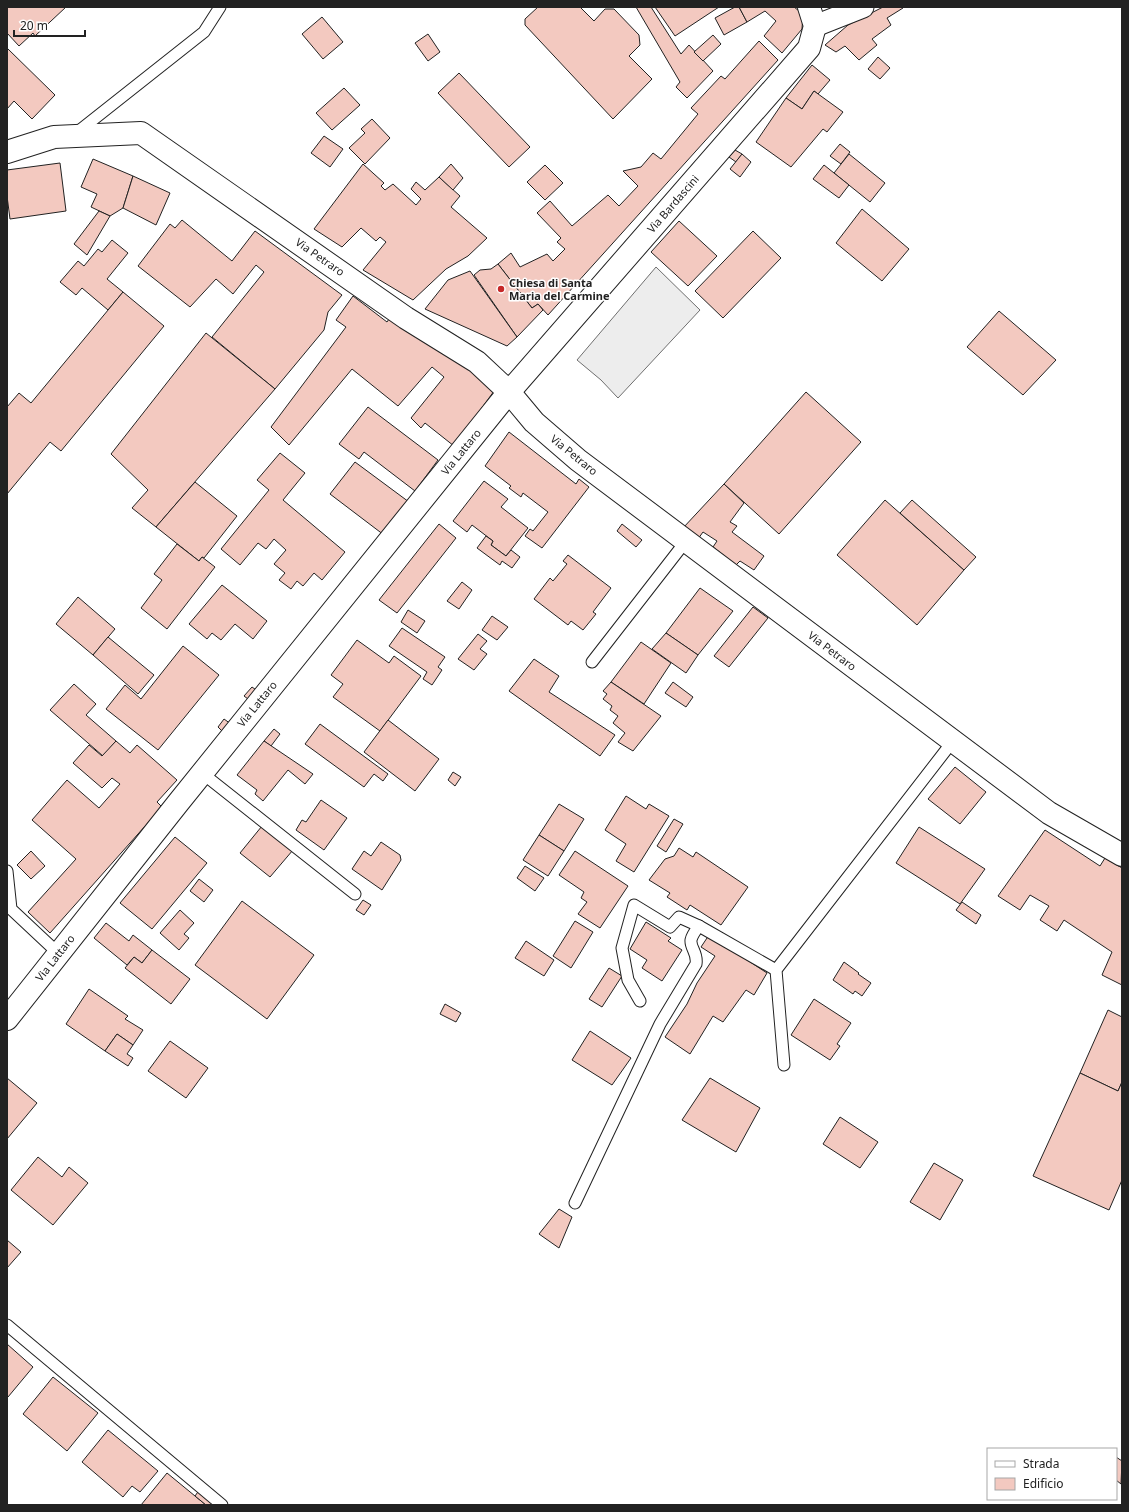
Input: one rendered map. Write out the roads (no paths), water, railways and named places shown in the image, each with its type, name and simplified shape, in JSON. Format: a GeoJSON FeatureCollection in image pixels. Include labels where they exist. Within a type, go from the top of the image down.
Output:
{"type":"FeatureCollection","features":[{"type":"Feature","properties":{"kind":"street"},"geometry":{"type":"LineString","coordinates":[[812,17],[863,7]]}},
{"type":"Feature","properties":{"kind":"street","name":"Via Bardascini"},"geometry":{"type":"LineString","coordinates":[[510,392],[809,48],[812,17]]}},
{"type":"Feature","properties":{"kind":"street","name":"Via Petraro"},"geometry":{"type":"LineString","coordinates":[[7,152],[54,137],[141,133],[406,318],[477,362],[510,392],[534,422],[578,460],[1049,813],[1122,855]]}},
{"type":"Feature","properties":{"kind":"street","name":"Via Lattaro"},"geometry":{"type":"LineString","coordinates":[[7,1019],[202,773],[510,392]]}},
{"type":"Feature","properties":{"kind":"lane"},"geometry":{"type":"LineString","coordinates":[[73,136],[204,32],[220,7]]}},
{"type":"Feature","properties":{"kind":"lane"},"geometry":{"type":"LineString","coordinates":[[592,662],[686,541]]}},
{"type":"Feature","properties":{"kind":"lane"},"geometry":{"type":"LineString","coordinates":[[784,1065],[776,970],[953,741]]}},
{"type":"Feature","properties":{"kind":"lane"},"geometry":{"type":"LineString","coordinates":[[202,773],[355,894]]}},
{"type":"Feature","properties":{"kind":"lane"},"geometry":{"type":"LineString","coordinates":[[7,871],[11,909],[59,954]]}},
{"type":"Feature","properties":{"kind":"lane"},"geometry":{"type":"LineString","coordinates":[[640,1001],[628,980],[622,948],[634,905],[670,927],[678,917],[699,926],[776,970]]}},
{"type":"Feature","properties":{"kind":"lane"},"geometry":{"type":"LineString","coordinates":[[575,1203],[660,1024],[696,964],[697,958],[691,944],[691,939],[699,926]]}},
{"type":"Feature","properties":{"kind":"lane"},"geometry":{"type":"LineString","coordinates":[[7,1325],[222,1505]]}},
{"type":"Feature","properties":{"kind":"place","name":"Chiesa di Santa Maria del Carmine"},"geometry":{"type":"Point","coordinates":[501,289]}}]}
